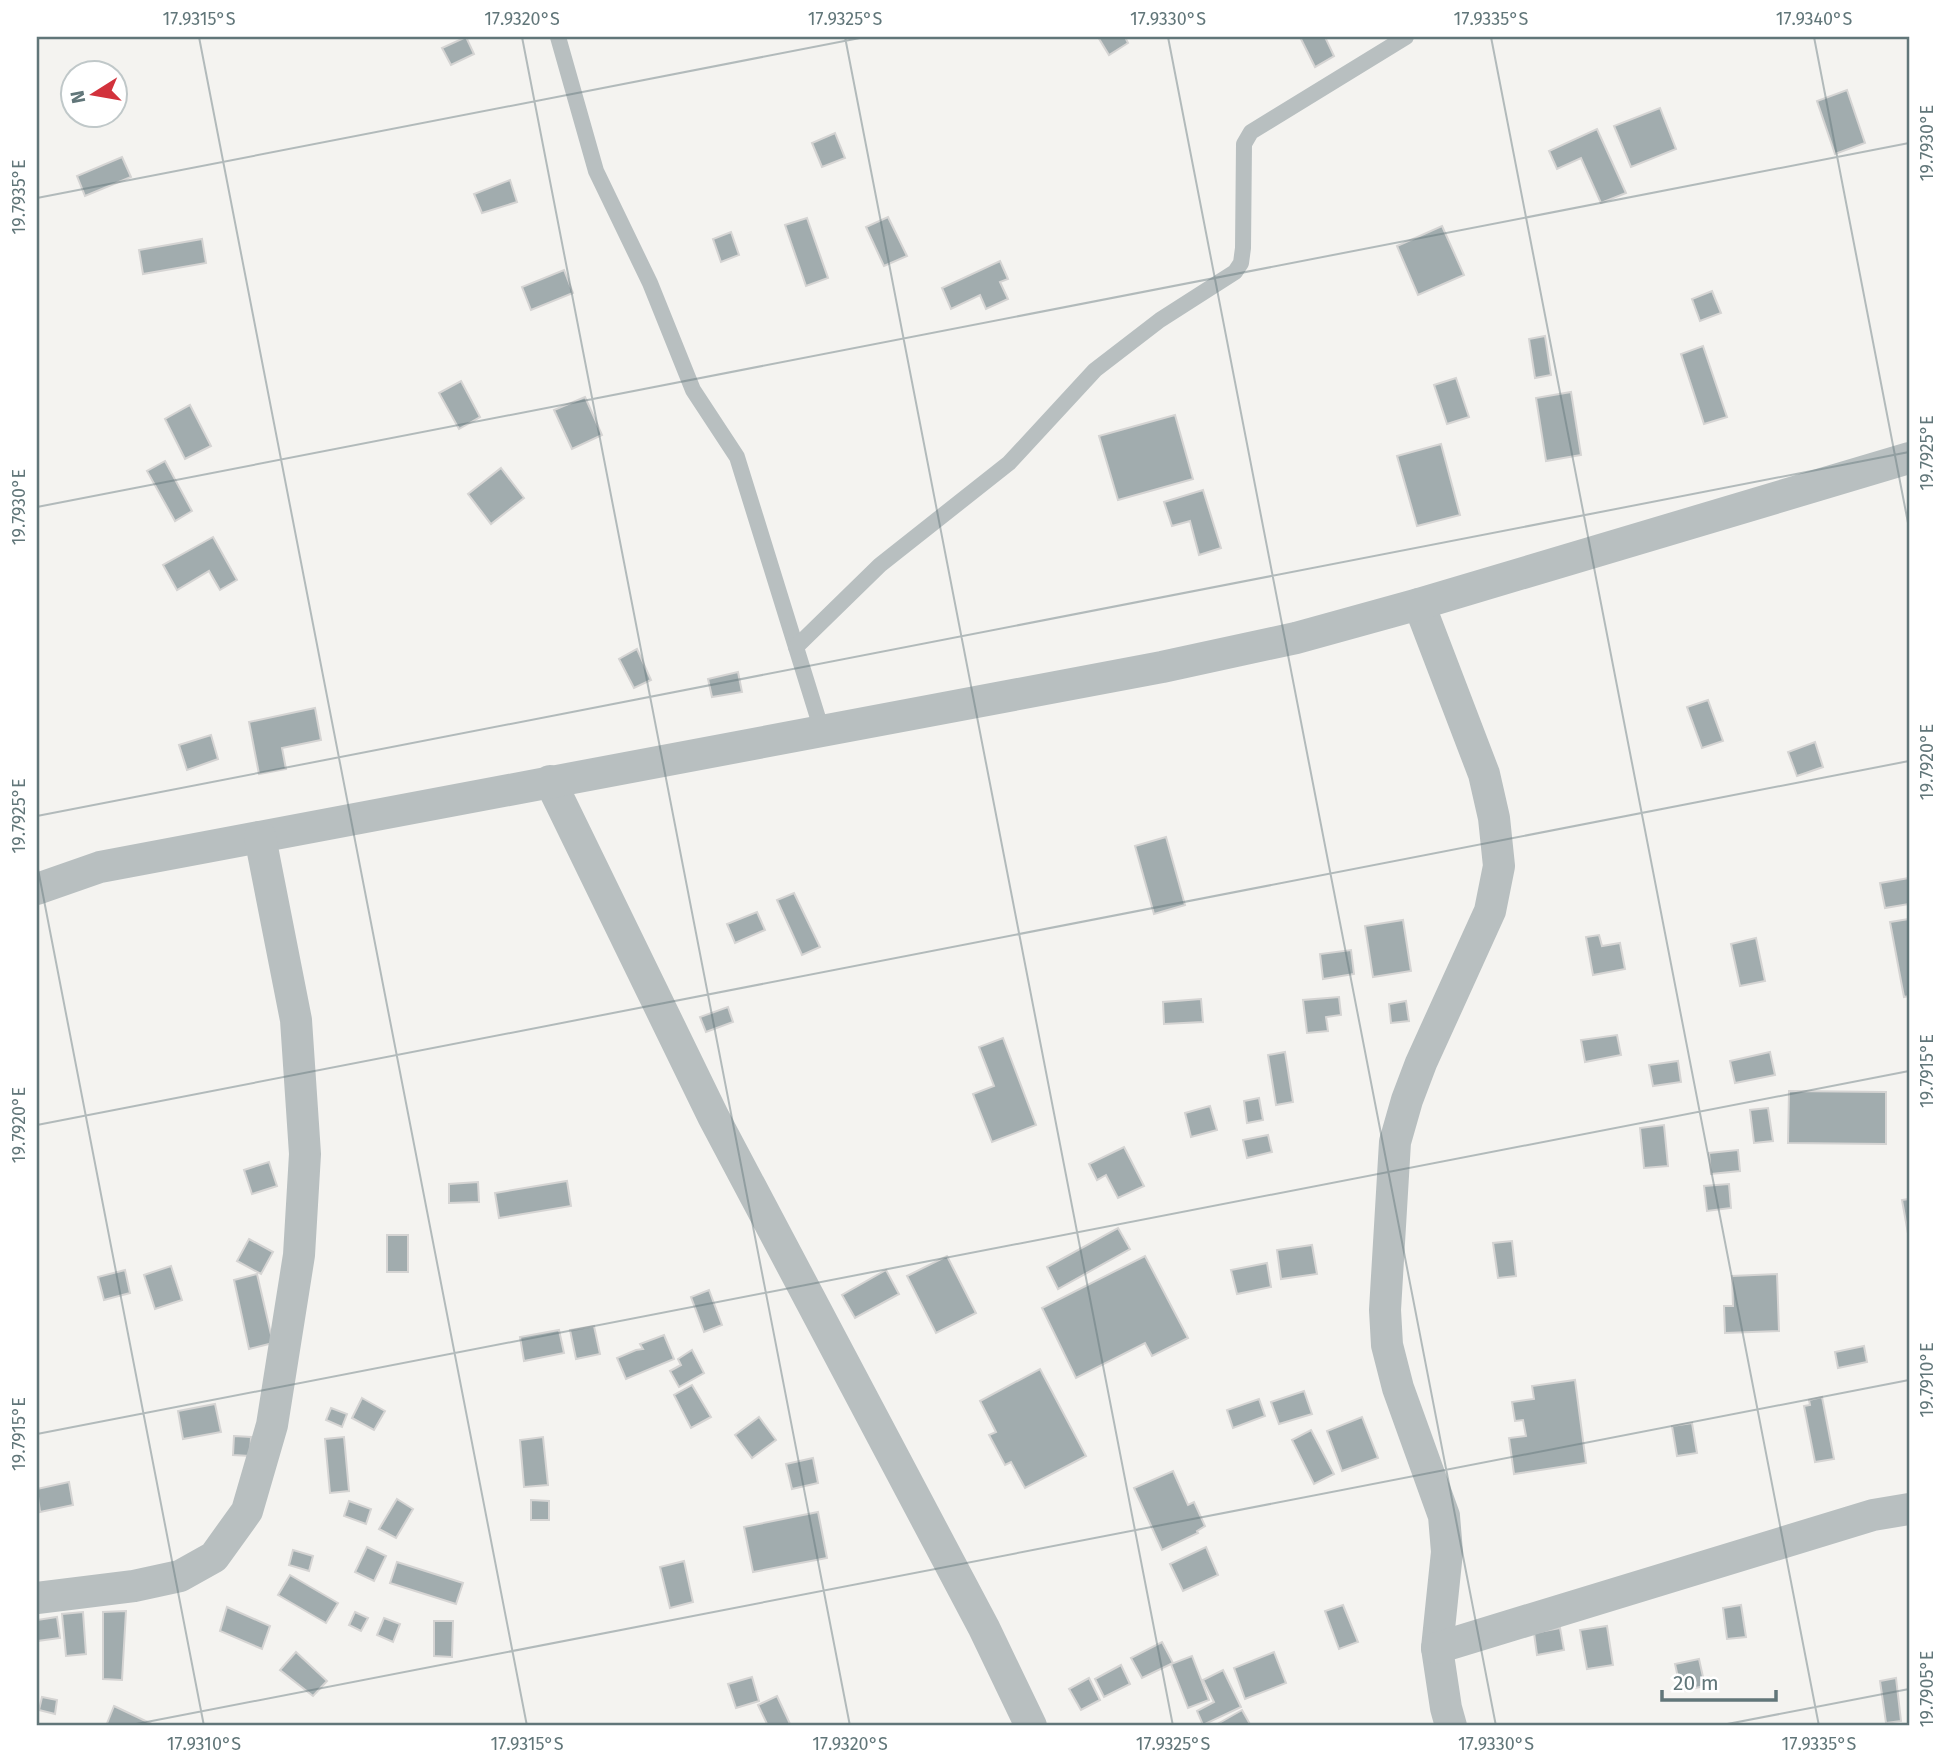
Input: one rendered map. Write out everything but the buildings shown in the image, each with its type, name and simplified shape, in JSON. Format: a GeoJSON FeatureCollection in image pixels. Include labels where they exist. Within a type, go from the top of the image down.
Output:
{"type":"FeatureCollection","features":[{"type":"Feature","properties":{"kind":"street"},"geometry":{"type":"LineString","coordinates":[[37,889],[100,867],[1296,638],[1909,458]]}},
{"type":"Feature","properties":{"kind":"street"},"geometry":{"type":"LineString","coordinates":[[1419,604],[1483,774],[1494,818],[1499,866],[1490,911],[1421,1063],[1395,1142],[1385,1310],[1387,1345],[1398,1388],[1444,1516],[1447,1552],[1437,1648],[1451,1726]]}},
{"type":"Feature","properties":{"kind":"street"},"geometry":{"type":"LineString","coordinates":[[550,781],[713,1116],[984,1628],[1031,1726]]}},
{"type":"Feature","properties":{"kind":"street"},"geometry":{"type":"LineString","coordinates":[[37,1598],[134,1586],[180,1576],[214,1557],[247,1510],[272,1425],[299,1255],[305,1154],[296,1020],[260,837]]}},
{"type":"Feature","properties":{"kind":"street"},"geometry":{"type":"LineString","coordinates":[[1437,1648],[1873,1515],[1909,1509]]}},
{"type":"Feature","properties":{"kind":"lane"},"geometry":{"type":"LineString","coordinates":[[558,37],[596,171],[650,283],[693,390],[737,457],[821,731]]}},
{"type":"Feature","properties":{"kind":"lane"},"geometry":{"type":"LineString","coordinates":[[796,647],[880,565],[1009,463],[1095,370],[1160,320],[1236,271],[1241,263],[1243,248],[1244,144],[1251,132],[1406,37]]}}]}
